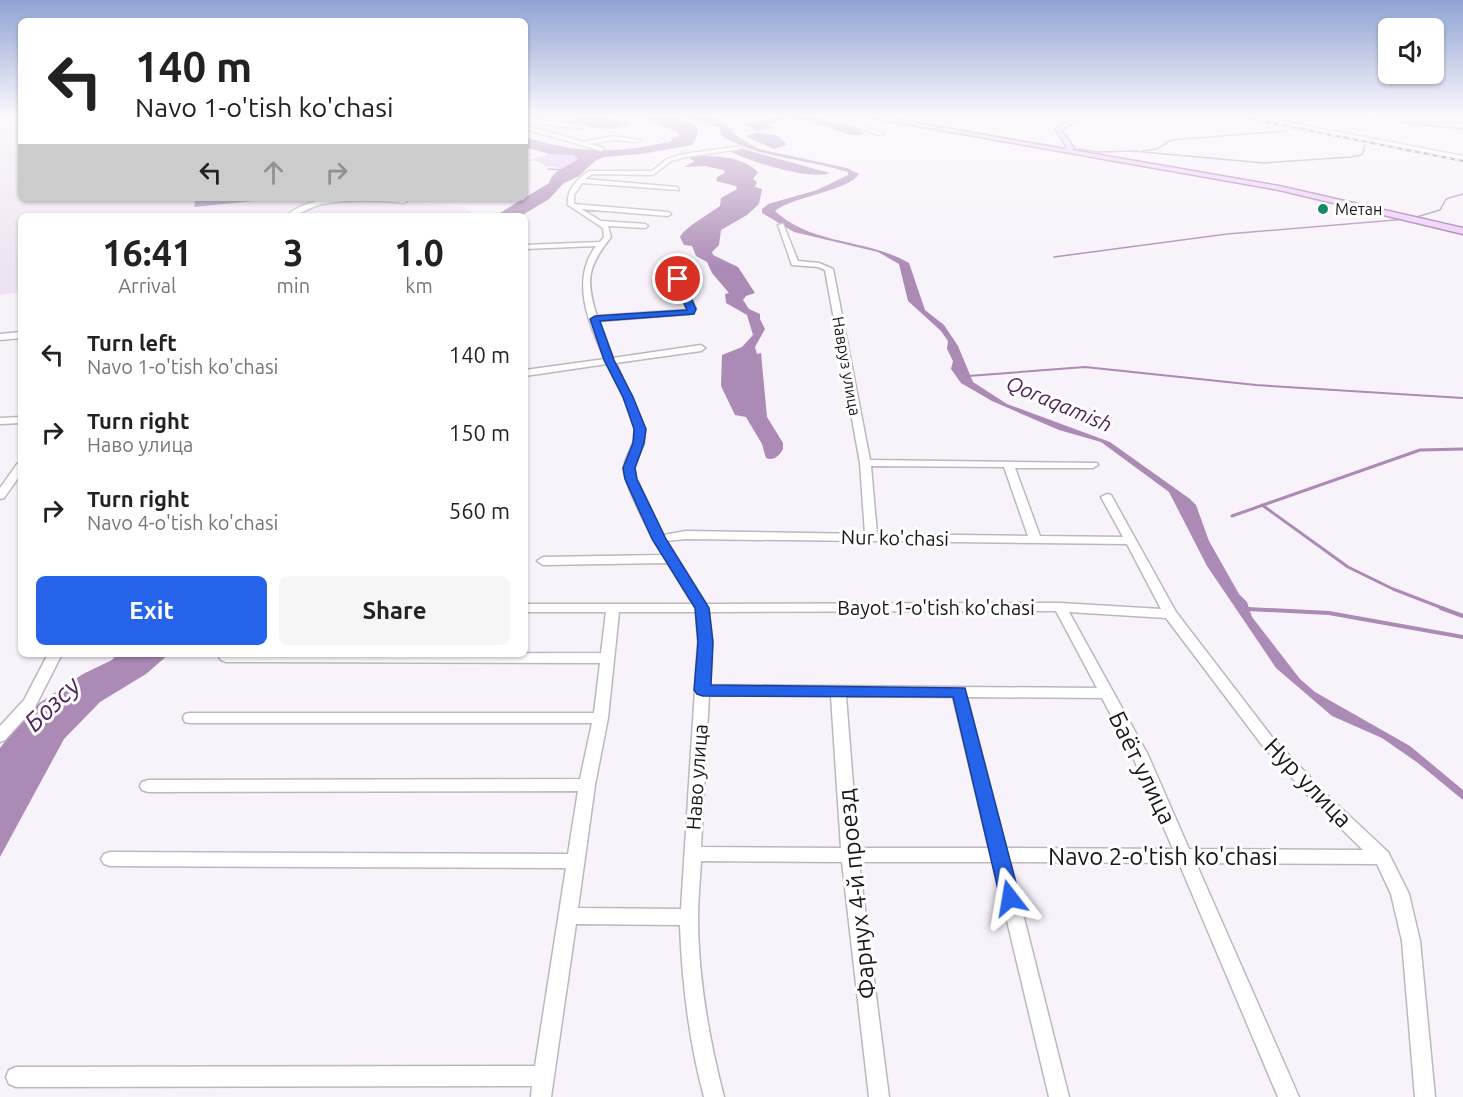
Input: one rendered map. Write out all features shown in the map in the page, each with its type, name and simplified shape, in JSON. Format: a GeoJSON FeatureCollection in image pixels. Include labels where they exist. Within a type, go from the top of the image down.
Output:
{"type":"FeatureCollection","features":[{"type":"Feature","properties":{"kind":"main road"},"geometry":{"type":"LineString","coordinates":[[1165,167],[1268,186],[1463,231]]}},
{"type":"Feature","properties":{"kind":"street"},"geometry":{"type":"LineString","coordinates":[[645,226],[600,223],[574,206],[569,199],[591,172],[653,173],[662,167]]}},
{"type":"Feature","properties":{"kind":"street"},"geometry":{"type":"LineString","coordinates":[[582,181],[677,189]]}},
{"type":"Feature","properties":{"kind":"street"},"geometry":{"type":"LineString","coordinates":[[295,213],[311,205],[345,201]]}},
{"type":"Feature","properties":{"kind":"street"},"geometry":{"type":"LineString","coordinates":[[574,206],[668,214]]}},
{"type":"Feature","properties":{"kind":"street","name":"Наво улица"},"geometry":{"type":"LineString","coordinates":[[600,223],[609,231],[608,237],[588,265],[587,275],[595,319],[609,360],[628,397],[640,429],[639,443],[629,468],[631,479],[659,539],[702,608],[705,642],[690,917],[691,971],[707,1070],[714,1097]]}},
{"type":"Feature","properties":{"kind":"street","name":"Навруз улица"},"geometry":{"type":"LineString","coordinates":[[781,225],[795,263],[819,265],[829,269],[865,463],[871,537]]}},
{"type":"Feature","properties":{"kind":"street"},"geometry":{"type":"LineString","coordinates":[[528,247],[601,244]]}},
{"type":"Feature","properties":{"kind":"street"},"geometry":{"type":"LineString","coordinates":[[595,319],[690,312],[692,309],[670,263]]}},
{"type":"Feature","properties":{"kind":"street"},"geometry":{"type":"LineString","coordinates":[[0,337],[18,335]]}},
{"type":"Feature","properties":{"kind":"street"},"geometry":{"type":"LineString","coordinates":[[528,373],[701,348]]}},
{"type":"Feature","properties":{"kind":"street"},"geometry":{"type":"LineString","coordinates":[[0,421],[18,420]]}},
{"type":"Feature","properties":{"kind":"street"},"geometry":{"type":"LineString","coordinates":[[865,463],[1093,465]]}},
{"type":"Feature","properties":{"kind":"street"},"geometry":{"type":"LineString","coordinates":[[1008,464],[1035,540]]}},
{"type":"Feature","properties":{"kind":"street"},"geometry":{"type":"LineString","coordinates":[[0,496],[18,470]]}},
{"type":"Feature","properties":{"kind":"street","name":"Нур улица"},"geometry":{"type":"LineString","coordinates":[[1107,497],[1170,614],[1267,741],[1319,797],[1382,857],[1401,894],[1412,941],[1425,1097]]}},
{"type":"Feature","properties":{"kind":"street","name":"Nur ko'chasi"},"geometry":{"type":"LineString","coordinates":[[659,539],[686,535],[1132,541]]}},
{"type":"Feature","properties":{"kind":"street"},"geometry":{"type":"LineString","coordinates":[[543,561],[671,559]]}},
{"type":"Feature","properties":{"kind":"street"},"geometry":{"type":"LineString","coordinates":[[541,1097],[587,785],[601,718],[613,607]]}},
{"type":"Feature","properties":{"kind":"street","name":"Bayot 1-o'tish ko'chasi"},"geometry":{"type":"LineString","coordinates":[[528,608],[1060,608],[1170,614]]}},
{"type":"Feature","properties":{"kind":"street","name":"Баёт улица"},"geometry":{"type":"LineString","coordinates":[[1060,608],[1140,755],[1289,1097]]}},
{"type":"Feature","properties":{"kind":"street"},"geometry":{"type":"LineString","coordinates":[[0,736],[30,703],[53,657]]}},
{"type":"Feature","properties":{"kind":"street"},"geometry":{"type":"LineString","coordinates":[[226,657],[607,658]]}},
{"type":"Feature","properties":{"kind":"street"},"geometry":{"type":"LineString","coordinates":[[703,690],[1105,693]]}},
{"type":"Feature","properties":{"kind":"street","name":"Фарнух 4-й проезд"},"geometry":{"type":"LineString","coordinates":[[838,691],[850,855],[879,1097]]}},
{"type":"Feature","properties":{"kind":"street"},"geometry":{"type":"LineString","coordinates":[[959,692],[1059,1097]]}},
{"type":"Feature","properties":{"kind":"street"},"geometry":{"type":"LineString","coordinates":[[190,718],[601,718]]}},
{"type":"Feature","properties":{"kind":"street"},"geometry":{"type":"LineString","coordinates":[[148,786],[587,785]]}},
{"type":"Feature","properties":{"kind":"street","name":"Navo 2-o'tish ko'chasi"},"geometry":{"type":"LineString","coordinates":[[693,854],[1185,858],[1382,857]]}},
{"type":"Feature","properties":{"kind":"street"},"geometry":{"type":"LineString","coordinates":[[110,859],[576,861]]}},
{"type":"Feature","properties":{"kind":"street"},"geometry":{"type":"LineString","coordinates":[[568,916],[690,917]]}},
{"type":"Feature","properties":{"kind":"street"},"geometry":{"type":"LineString","coordinates":[[16,1077],[545,1076]]}},
{"type":"Feature","properties":{"kind":"shaded area"},"geometry":{"type":"Polygon","coordinates":[[[0,167],[18,167],[18,201],[405,201],[464,207],[472,213],[18,213],[18,292],[0,295],[0,167]]]}},
{"type":"Feature","properties":{"kind":"water"},"geometry":{"type":"Polygon","coordinates":[[[565,167],[588,167],[579,176],[564,183],[549,199],[526,213],[500,213],[520,201],[528,201],[528,196],[549,183],[557,172],[565,167]]]}},
{"type":"Feature","properties":{"kind":"water"},"geometry":{"type":"Polygon","coordinates":[[[711,167],[752,167],[758,172],[753,179],[757,182],[755,187],[762,189],[759,204],[747,215],[721,230],[719,245],[712,252],[713,255],[738,267],[755,293],[746,296],[743,300],[749,309],[760,314],[765,329],[755,347],[757,354],[761,353],[767,417],[783,443],[783,449],[778,456],[769,459],[766,458],[762,444],[746,417],[735,415],[721,386],[722,355],[742,347],[753,335],[747,315],[726,303],[725,294],[729,293],[712,273],[707,262],[696,256],[692,246],[684,245],[680,237],[692,225],[720,206],[721,198],[737,189],[736,186],[716,181],[717,177],[725,173],[724,170],[711,167]]]}},
{"type":"Feature","properties":{"kind":"water"},"geometry":{"type":"Polygon","coordinates":[[[776,167],[809,167],[830,173],[821,175],[776,167]]]}},
{"type":"Feature","properties":{"kind":"water"},"geometry":{"type":"Polygon","coordinates":[[[833,167],[847,168],[859,174],[844,185],[794,201],[775,211],[806,230],[875,249],[909,263],[925,310],[944,325],[958,346],[973,382],[1007,404],[1110,442],[1190,499],[1196,505],[1209,541],[1239,594],[1247,602],[1252,617],[1300,679],[1315,692],[1410,746],[1463,790],[1463,800],[1418,763],[1382,738],[1332,716],[1276,668],[1207,566],[1169,492],[1101,442],[1059,430],[992,401],[961,383],[951,369],[953,361],[947,349],[948,341],[941,331],[908,301],[899,264],[878,252],[794,232],[762,213],[762,209],[768,204],[817,190],[848,175],[848,172],[833,167]]]}},
{"type":"Feature","properties":{"kind":"water"},"geometry":{"type":"Polygon","coordinates":[[[196,201],[254,201],[194,207],[196,201]]]}},
{"type":"Feature","properties":{"kind":"water","name":"Бозсу"},"geometry":{"type":"Polygon","coordinates":[[[114,657],[166,657],[146,674],[100,702],[64,739],[0,857],[0,748],[29,710],[83,674],[114,657]]]}},
{"type":"Feature","properties":{"kind":"waterway"},"geometry":{"type":"LineString","coordinates":[[548,169],[561,170]]}},
{"type":"Feature","properties":{"kind":"waterway"},"geometry":{"type":"LineString","coordinates":[[1413,218],[1440,210],[1446,199],[1463,194]]}},
{"type":"Feature","properties":{"kind":"waterway"},"geometry":{"type":"LineString","coordinates":[[1054,257],[1227,234],[1407,219]]}},
{"type":"Feature","properties":{"kind":"waterway","name":"Qoraqamish"},"geometry":{"type":"LineString","coordinates":[[968,376],[1085,367],[1256,385],[1463,398]]}},
{"type":"Feature","properties":{"kind":"waterway"},"geometry":{"type":"LineString","coordinates":[[1262,505],[1420,450],[1463,449]]}},
{"type":"Feature","properties":{"kind":"waterway"},"geometry":{"type":"LineString","coordinates":[[1232,516],[1262,505]]}},
{"type":"Feature","properties":{"kind":"waterway"},"geometry":{"type":"LineString","coordinates":[[1262,505],[1348,567],[1393,589],[1445,609]]}},
{"type":"Feature","properties":{"kind":"waterway"},"geometry":{"type":"LineString","coordinates":[[1441,608],[1463,616]]}},
{"type":"Feature","properties":{"kind":"waterway"},"geometry":{"type":"LineString","coordinates":[[1250,609],[1247,609],[1329,613],[1463,637]]}},
{"type":"Feature","properties":{"kind":"place","name":"Метан"},"geometry":{"type":"Point","coordinates":[1323,209]}},
{"type":"Feature","properties":{"kind":"route"},"geometry":{"type":"LineString","coordinates":[[678,279],[692,309],[690,312],[595,319],[599,336],[628,397],[640,429],[639,443],[629,468],[631,479],[659,539],[702,608],[705,642],[703,690],[959,692],[1010,898]]}}]}
